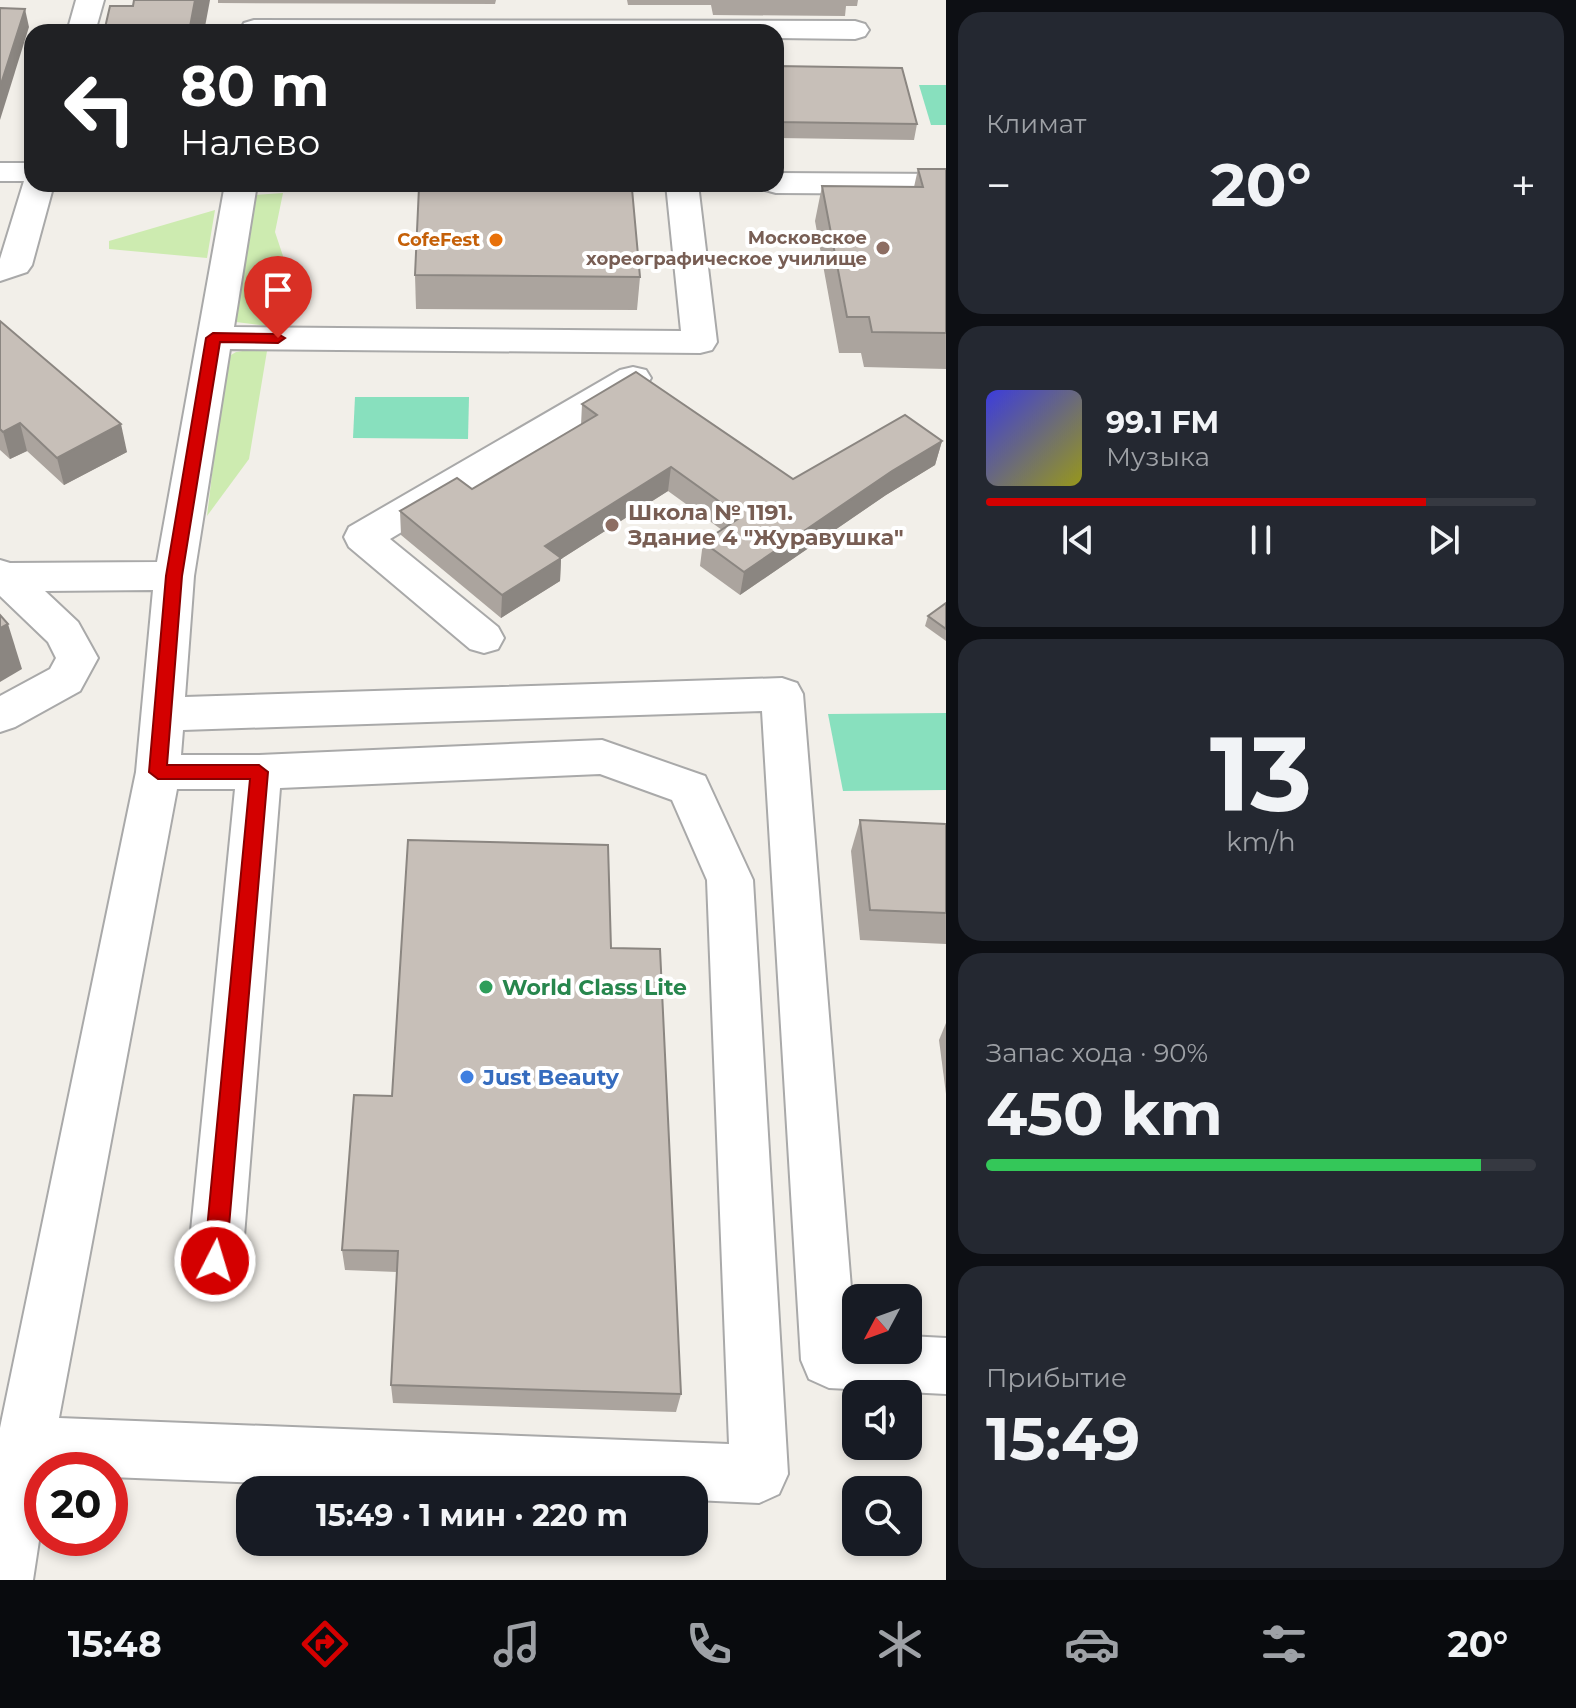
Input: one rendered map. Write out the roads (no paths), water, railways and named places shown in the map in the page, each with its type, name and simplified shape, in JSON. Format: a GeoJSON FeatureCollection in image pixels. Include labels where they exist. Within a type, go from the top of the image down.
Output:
{"type":"FeatureCollection","features":[{"type":"Feature","properties":{"kind":"lane"},"geometry":{"type":"LineString","coordinates":[[83,24],[90,0]]}},
{"type":"Feature","properties":{"kind":"lane"},"geometry":{"type":"LineString","coordinates":[[784,30],[855,30]]}},
{"type":"Feature","properties":{"kind":"lane"},"geometry":{"type":"LineString","coordinates":[[0,172],[24,172]]}},
{"type":"Feature","properties":{"kind":"lane"},"geometry":{"type":"LineString","coordinates":[[784,183],[946,184]]}},
{"type":"Feature","properties":{"kind":"lane"},"geometry":{"type":"LineString","coordinates":[[0,271],[15,265],[36,192]]}},
{"type":"Feature","properties":{"kind":"lane"},"geometry":{"type":"LineString","coordinates":[[3,1580],[25,1445],[158,772],[174,576],[240,192]]}},
{"type":"Feature","properties":{"kind":"lane"},"geometry":{"type":"LineString","coordinates":[[213,338],[700,342],[683,192]]}},
{"type":"Feature","properties":{"kind":"lane"},"geometry":{"type":"LineString","coordinates":[[484,638],[363,537],[637,375],[635,342]]}},
{"type":"Feature","properties":{"kind":"lane"},"geometry":{"type":"LineString","coordinates":[[3,575],[174,576]]}},
{"type":"Feature","properties":{"kind":"lane"},"geometry":{"type":"LineString","coordinates":[[0,716],[65,680],[77,658],[64,633],[3,575]]}},
{"type":"Feature","properties":{"kind":"lane"},"geometry":{"type":"LineString","coordinates":[[165,714],[782,694],[829,1360],[946,1366]]}},
{"type":"Feature","properties":{"kind":"lane"},"geometry":{"type":"LineString","coordinates":[[25,1445],[759,1474],[730,880],[689,788],[602,757],[259,772],[158,772]]}},
{"type":"Feature","properties":{"kind":"lane"},"geometry":{"type":"LineString","coordinates":[[215,1261],[259,772]]}},
{"type":"Feature","properties":{"kind":"place","name":"CofeFest"},"geometry":{"type":"Point","coordinates":[496,240]}},
{"type":"Feature","properties":{"kind":"place","name":"Московское хореографическое училище"},"geometry":{"type":"Point","coordinates":[883,248]}},
{"type":"Feature","properties":{"kind":"place","name":"Школа № 1191. Здание 4 \"Журавушка\""},"geometry":{"type":"Point","coordinates":[612,525]}},
{"type":"Feature","properties":{"kind":"place","name":"World Class Lite"},"geometry":{"type":"Point","coordinates":[486,987]}},
{"type":"Feature","properties":{"kind":"place","name":"Just Beauty"},"geometry":{"type":"Point","coordinates":[467,1077]}}]}
